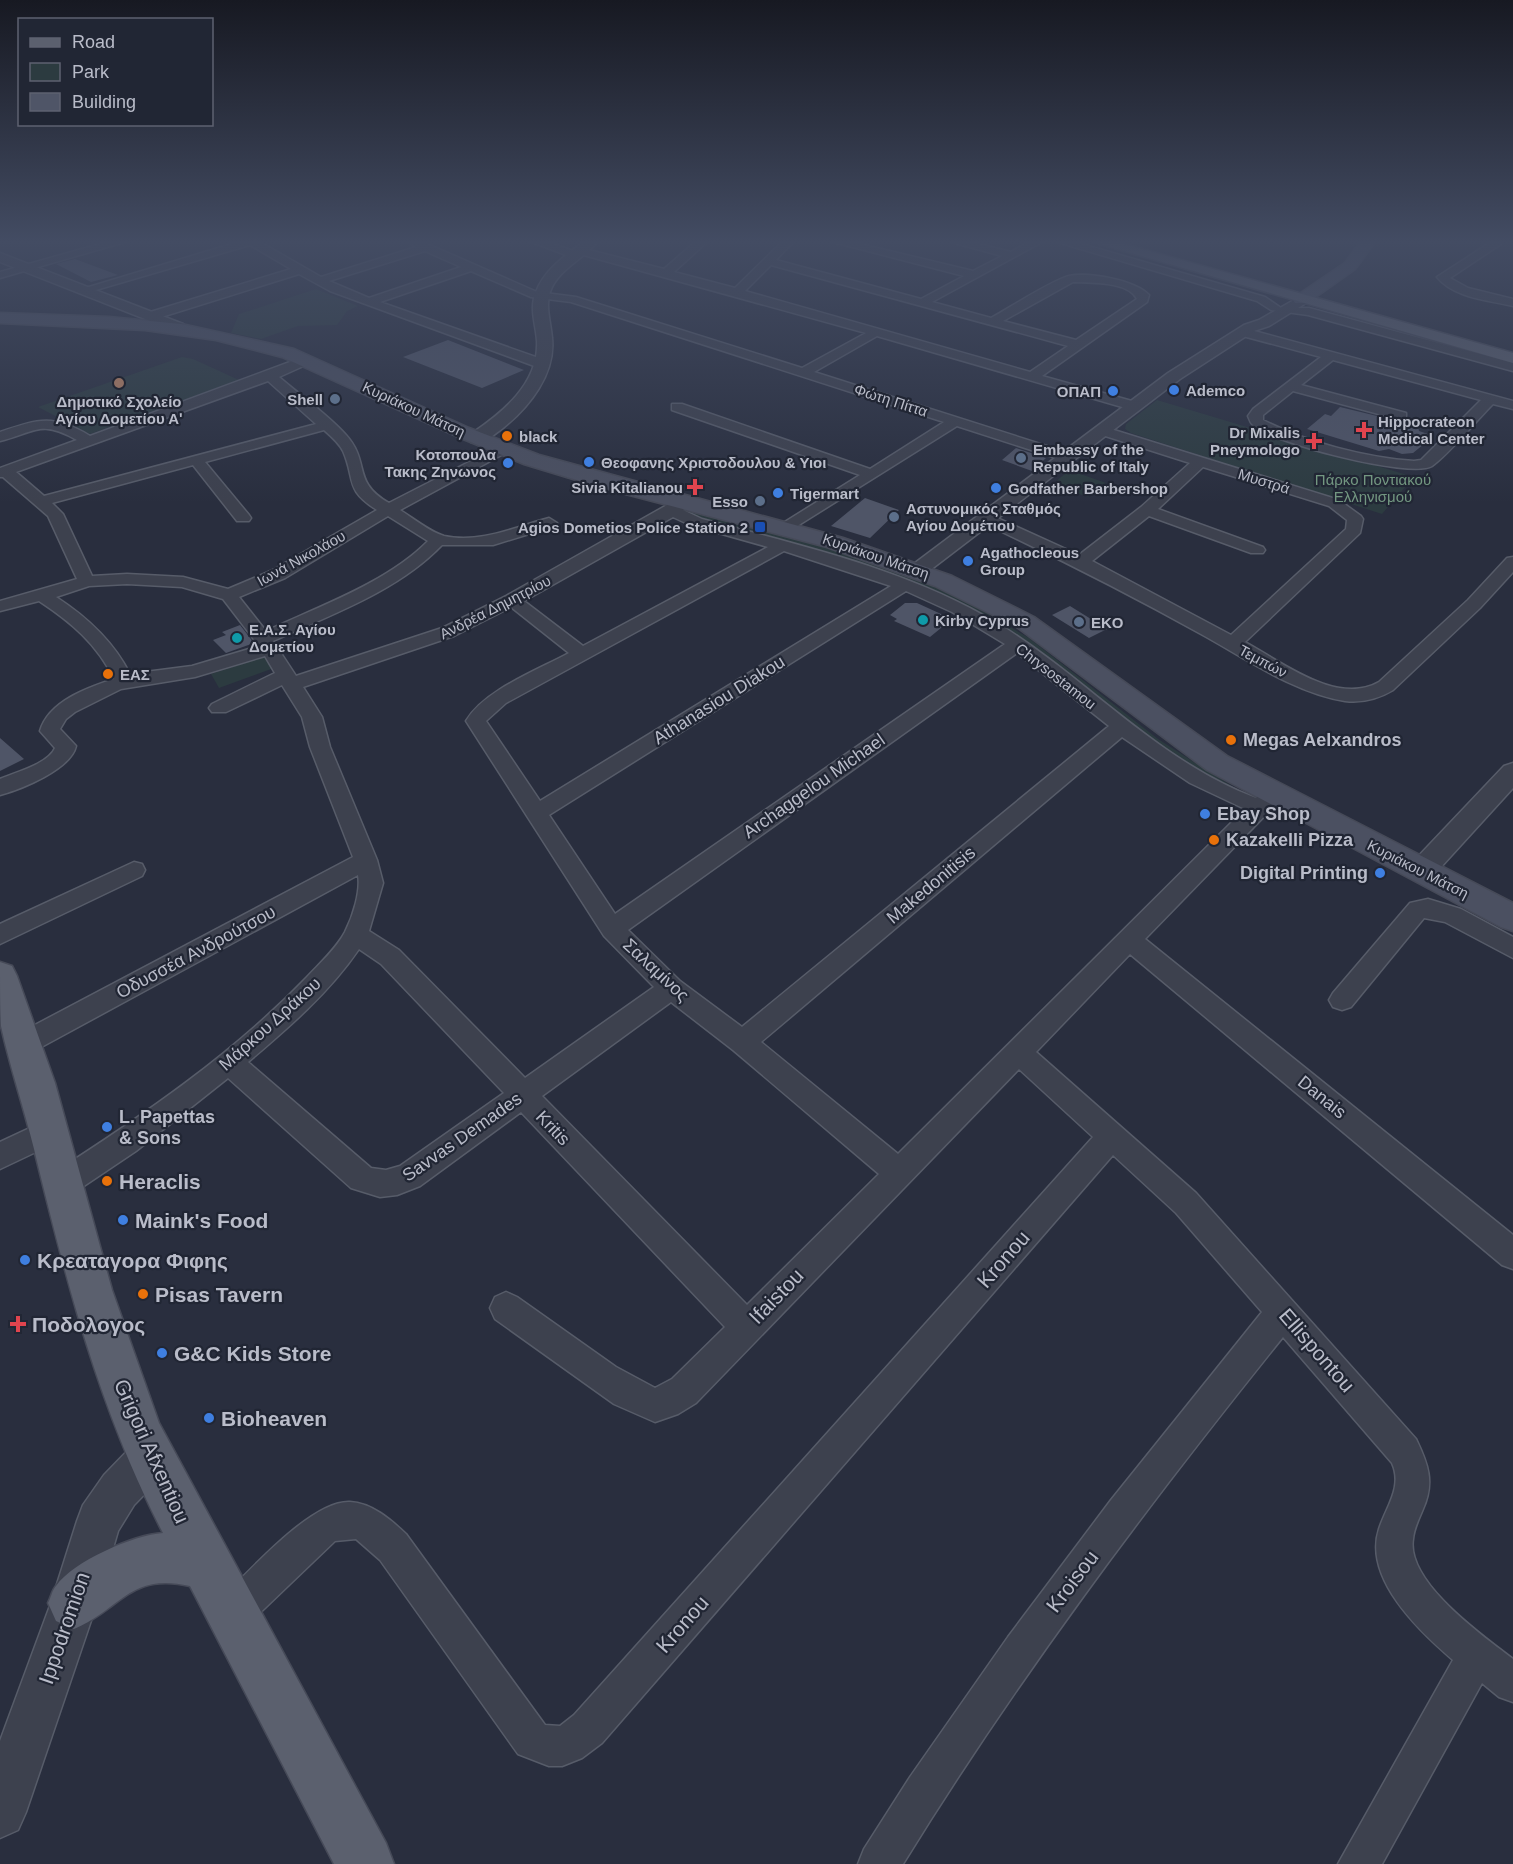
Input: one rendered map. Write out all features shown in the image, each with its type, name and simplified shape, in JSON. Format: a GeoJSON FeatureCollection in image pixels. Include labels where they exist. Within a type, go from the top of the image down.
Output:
{"type":"FeatureCollection","features":[{"type":"Feature","properties":{"kind":"main road","name":"Κυριάκου Μάτση"},"geometry":{"type":"LineString","coordinates":[[186,329],[287,353],[306,360],[502,449],[783,537],[868,552],[911,578],[966,590],[1030,625],[1170,733],[1265,800],[1421,871],[1513,918]]}},
{"type":"Feature","properties":{"kind":"main road"},"geometry":{"type":"LineString","coordinates":[[1402,329],[1513,356]]}},
{"type":"Feature","properties":{"kind":"main road","name":"Grigori Afxentiou"},"geometry":{"type":"LineString","coordinates":[[9,1007],[48,1132],[111,1358],[150,1458],[365,1864]]}},
{"type":"Feature","properties":{"kind":"main road"},"geometry":{"type":"LineString","coordinates":[[74,1603],[111,1574],[134,1561],[153,1557],[181,1557],[205,1564]]}},
{"type":"Feature","properties":{"kind":"street"},"geometry":{"type":"LineString","coordinates":[[444,329],[542,364]]}},
{"type":"Feature","properties":{"kind":"street"},"geometry":{"type":"LineString","coordinates":[[477,438],[492,428],[520,401],[534,383],[542,364],[545,345],[543,329]]}},
{"type":"Feature","properties":{"kind":"street","name":"Φώτη Πίττα"},"geometry":{"type":"LineString","coordinates":[[667,329],[1067,457]]}},
{"type":"Feature","properties":{"kind":"street"},"geometry":{"type":"LineString","coordinates":[[866,329],[1134,406]]}},
{"type":"Feature","properties":{"kind":"street"},"geometry":{"type":"LineString","coordinates":[[1022,329],[1079,345]]}},
{"type":"Feature","properties":{"kind":"street"},"geometry":{"type":"LineString","coordinates":[[1033,376],[1102,329]]}},
{"type":"Feature","properties":{"kind":"street"},"geometry":{"type":"LineString","coordinates":[[1372,329],[1513,367]]}},
{"type":"Feature","properties":{"kind":"street"},"geometry":{"type":"LineString","coordinates":[[911,578],[1101,430],[1199,359],[1246,330],[1330,356],[1513,405]]}},
{"type":"Feature","properties":{"kind":"street"},"geometry":{"type":"LineString","coordinates":[[804,372],[876,332]]}},
{"type":"Feature","properties":{"kind":"street"},"geometry":{"type":"LineString","coordinates":[[1330,356],[1255,416],[1257,422],[1272,430],[1383,462],[1416,467],[1426,463],[1490,399]]}},
{"type":"Feature","properties":{"kind":"street"},"geometry":{"type":"LineString","coordinates":[[3,472],[270,376],[306,360]]}},
{"type":"Feature","properties":{"kind":"street"},"geometry":{"type":"LineString","coordinates":[[270,376],[327,425],[350,450],[360,488],[366,496],[438,540],[457,542],[493,540],[549,523]]}},
{"type":"Feature","properties":{"kind":"street"},"geometry":{"type":"LineString","coordinates":[[1290,386],[1401,416]]}},
{"type":"Feature","properties":{"kind":"street"},"geometry":{"type":"LineString","coordinates":[[678,407],[871,474]]}},
{"type":"Feature","properties":{"kind":"street"},"geometry":{"type":"LineString","coordinates":[[512,600],[583,655],[783,537],[871,474],[956,421]]}},
{"type":"Feature","properties":{"kind":"street"},"geometry":{"type":"LineString","coordinates":[[0,437],[49,422],[60,424],[88,441]]}},
{"type":"Feature","properties":{"kind":"street"},"geometry":{"type":"LineString","coordinates":[[42,501],[327,425]]}},
{"type":"Feature","properties":{"kind":"street","name":"Μυστρά"},"geometry":{"type":"LineString","coordinates":[[1101,430],[1334,503],[1355,519],[1354,530],[1232,644]]}},
{"type":"Feature","properties":{"kind":"street","name":"Ιωνά Νικολάου"},"geometry":{"type":"LineString","coordinates":[[229,595],[279,574],[389,510],[502,449]]}},
{"type":"Feature","properties":{"kind":"street"},"geometry":{"type":"LineString","coordinates":[[196,460],[243,518]]}},
{"type":"Feature","properties":{"kind":"street"},"geometry":{"type":"LineString","coordinates":[[1081,562],[1147,510],[1200,461]]}},
{"type":"Feature","properties":{"kind":"street"},"geometry":{"type":"LineString","coordinates":[[3,472],[42,501],[64,530],[86,581]]}},
{"type":"Feature","properties":{"kind":"street","name":"Ανδρέα Δημητρίου"},"geometry":{"type":"LineString","coordinates":[[290,680],[425,641],[512,600],[678,505]]}},
{"type":"Feature","properties":{"kind":"street"},"geometry":{"type":"LineString","coordinates":[[1147,510],[1257,550]]}},
{"type":"Feature","properties":{"kind":"street","name":"Τεμπών"},"geometry":{"type":"LineString","coordinates":[[987,519],[1081,562],[1232,644],[1323,690],[1353,696],[1377,693],[1474,604],[1513,562]]}},
{"type":"Feature","properties":{"kind":"street"},"geometry":{"type":"LineString","coordinates":[[0,788],[53,763],[64,754],[66,746],[50,731],[57,716],[82,700],[125,682],[194,671],[267,644],[381,581],[423,555],[438,540]]}},
{"type":"Feature","properties":{"kind":"street","name":"Chrysostamou"},"geometry":{"type":"LineString","coordinates":[[911,578],[1017,644],[1121,728],[1209,785],[1236,799],[1265,800]]}},
{"type":"Feature","properties":{"kind":"street","name":"Athanasiou Diakou"},"geometry":{"type":"LineString","coordinates":[[535,814],[911,578]]}},
{"type":"Feature","properties":{"kind":"street"},"geometry":{"type":"LineString","coordinates":[[0,606],[42,596],[86,581],[167,580],[196,584],[229,595]]}},
{"type":"Feature","properties":{"kind":"street","name":"Μάρκου Δράκου"},"geometry":{"type":"LineString","coordinates":[[62,1184],[126,1142],[229,1062],[292,1009],[321,980],[356,935],[366,906],[371,883],[366,860],[320,747],[312,717],[267,644],[229,595]]}},
{"type":"Feature","properties":{"kind":"street"},"geometry":{"type":"LineString","coordinates":[[42,596],[68,612],[92,633],[113,656],[125,682]]}},
{"type":"Feature","properties":{"kind":"street","name":"Archaggelou Michael"},"geometry":{"type":"LineString","coordinates":[[612,929],[1017,644]]}},
{"type":"Feature","properties":{"kind":"street","name":"Σαλαμίνος"},"geometry":{"type":"LineString","coordinates":[[583,655],[499,699],[477,716],[478,728],[612,929],[671,988],[742,1042],[898,1172]]}},
{"type":"Feature","properties":{"kind":"street"},"geometry":{"type":"LineString","coordinates":[[219,708],[290,680]]}},
{"type":"Feature","properties":{"kind":"street","name":"Makedonitisis"},"geometry":{"type":"LineString","coordinates":[[742,1042],[1121,728]]}},
{"type":"Feature","properties":{"kind":"street"},"geometry":{"type":"LineString","coordinates":[[1421,871],[1508,784]]}},
{"type":"Feature","properties":{"kind":"street","name":"Ifaistou"},"geometry":{"type":"LineString","coordinates":[[507,1308],[629,1395],[655,1405],[669,1401],[684,1391],[898,1172],[1131,941],[1265,800]]}},
{"type":"Feature","properties":{"kind":"street","name":"Οδυσσέα Ανδρούτσου"},"geometry":{"type":"LineString","coordinates":[[9,1007],[366,860]]}},
{"type":"Feature","properties":{"kind":"street"},"geometry":{"type":"LineString","coordinates":[[0,935],[134,870]]}},
{"type":"Feature","properties":{"kind":"street"},"geometry":{"type":"LineString","coordinates":[[1342,1000],[1418,909],[1425,908],[1450,914],[1513,948]]}},
{"type":"Feature","properties":{"kind":"street","name":"Kritis"},"geometry":{"type":"LineString","coordinates":[[356,935],[390,957],[521,1096],[747,1327]]}},
{"type":"Feature","properties":{"kind":"street","name":"Danais"},"geometry":{"type":"LineString","coordinates":[[1131,941],[1513,1254]]}},
{"type":"Feature","properties":{"kind":"street","name":"Savvas Demades"},"geometry":{"type":"LineString","coordinates":[[229,1062],[362,1178],[372,1184],[391,1184],[410,1176],[671,988]]}},
{"type":"Feature","properties":{"kind":"street","name":"Ellispontou"},"geometry":{"type":"LineString","coordinates":[[1019,1053],[1186,1203],[1404,1451],[1414,1472],[1413,1491],[1394,1541],[1394,1558],[1413,1593],[1478,1655],[1513,1683]]}},
{"type":"Feature","properties":{"kind":"street"},"geometry":{"type":"LineString","coordinates":[[0,1156],[48,1132]]}},
{"type":"Feature","properties":{"kind":"street","name":"Kronou"},"geometry":{"type":"LineString","coordinates":[[232,1614],[322,1528],[337,1519],[354,1519],[380,1534],[393,1546],[532,1740],[553,1748],[572,1743],[588,1729],[1112,1136]]}},
{"type":"Feature","properties":{"kind":"street","name":"Kroisou"},"geometry":{"type":"LineString","coordinates":[[879,1864],[1048,1613],[1165,1456],[1282,1311]]}},
{"type":"Feature","properties":{"kind":"street","name":"Ippodromion"},"geometry":{"type":"LineString","coordinates":[[0,1812],[74,1603],[99,1521],[108,1504],[150,1458]]}},
{"type":"Feature","properties":{"kind":"street"},"geometry":{"type":"LineString","coordinates":[[1359,1864],[1478,1655]]}},
{"type":"Feature","properties":{"kind":"green space"},"geometry":{"type":"Polygon","coordinates":[[[233,329],[289,329],[261,339],[231,333],[233,329]]]}},
{"type":"Feature","properties":{"kind":"green space"},"geometry":{"type":"Polygon","coordinates":[[[182,357],[193,359],[239,380],[90,434],[38,407],[182,357]]]}},
{"type":"Feature","properties":{"kind":"green space","name":"Πάρκο Ποντιακού Ελληνισμού"},"geometry":{"type":"Polygon","coordinates":[[[1157,400],[1414,477],[1382,514],[1131,433],[1125,429],[1126,424],[1157,400]]]}},
{"type":"Feature","properties":{"kind":"green space"},"geometry":{"type":"Polygon","coordinates":[[[1069,470],[1106,483],[1088,497],[1052,485],[1069,470]]]}},
{"type":"Feature","properties":{"kind":"green space"},"geometry":{"type":"Polygon","coordinates":[[[691,509],[736,524],[829,546],[901,572],[964,600],[1029,638],[1158,739],[1241,792],[1243,796],[1173,758],[971,612],[691,517],[688,514],[691,509]]]}},
{"type":"Feature","properties":{"kind":"green space"},"geometry":{"type":"Polygon","coordinates":[[[266,656],[274,668],[219,688],[211,674],[266,656]]]}},
{"type":"Feature","properties":{"kind":"building"},"geometry":{"type":"Polygon","coordinates":[[[448,340],[524,370],[482,388],[403,357],[448,340]]]}},
{"type":"Feature","properties":{"kind":"building","name":"Hippocrateon Medical Center"},"geometry":{"type":"Polygon","coordinates":[[[1340,407],[1418,426],[1419,431],[1434,436],[1413,453],[1402,454],[1389,449],[1379,451],[1307,429],[1325,414],[1331,416],[1340,407]]]}},
{"type":"Feature","properties":{"kind":"building","name":"Embassy of the Republic of Italy"},"geometry":{"type":"Polygon","coordinates":[[[1016,448],[1046,458],[1032,471],[1002,460],[1016,448]]]}},
{"type":"Feature","properties":{"kind":"building","name":"Αστυνομικός Σταθμός Αγίου Δομέτιου"},"geometry":{"type":"Polygon","coordinates":[[[865,498],[899,510],[870,538],[831,526],[865,498]]]}},
{"type":"Feature","properties":{"kind":"building","name":"Kirby Cyprus"},"geometry":{"type":"Polygon","coordinates":[[[905,603],[917,603],[952,619],[930,637],[894,621],[897,619],[890,615],[905,603]]]}},
{"type":"Feature","properties":{"kind":"building","name":"EKO"},"geometry":{"type":"Polygon","coordinates":[[[1070,606],[1107,629],[1089,638],[1052,615],[1070,606]]]}},
{"type":"Feature","properties":{"kind":"building","name":"Ε.Α.Σ. Αγίου Δομετίου"},"geometry":{"type":"Polygon","coordinates":[[[240,625],[254,643],[226,653],[213,640],[226,635],[222,632],[240,625]]]}},
{"type":"Feature","properties":{"kind":"building"},"geometry":{"type":"Polygon","coordinates":[[[0,738],[24,759],[0,771],[0,738]]]}},
{"type":"Feature","properties":{"kind":"place","name":"Δημοτικό Σχολείο Αγίου Δομετίου Αʹ"},"geometry":{"type":"Point","coordinates":[119,383]}},
{"type":"Feature","properties":{"kind":"place","name":"Ademco"},"geometry":{"type":"Point","coordinates":[1174,390]}},
{"type":"Feature","properties":{"kind":"place","name":"ΟΠΑΠ"},"geometry":{"type":"Point","coordinates":[1113,391]}},
{"type":"Feature","properties":{"kind":"place","name":"Shell"},"geometry":{"type":"Point","coordinates":[335,399]}},
{"type":"Feature","properties":{"kind":"place","name":"Hippocrateon Medical Center"},"geometry":{"type":"Point","coordinates":[1364,430]}},
{"type":"Feature","properties":{"kind":"place","name":"black"},"geometry":{"type":"Point","coordinates":[507,436]}},
{"type":"Feature","properties":{"kind":"place","name":"Dr Mixalis Pneymologo"},"geometry":{"type":"Point","coordinates":[1314,441]}},
{"type":"Feature","properties":{"kind":"place","name":"Embassy of the Republic of Italy"},"geometry":{"type":"Point","coordinates":[1021,458]}},
{"type":"Feature","properties":{"kind":"place","name":"Θεοφανης Χριστοδουλου & Υιοι"},"geometry":{"type":"Point","coordinates":[589,462]}},
{"type":"Feature","properties":{"kind":"place","name":"Κοτοπουλα Τακης Ζηνωνος"},"geometry":{"type":"Point","coordinates":[508,463]}},
{"type":"Feature","properties":{"kind":"place","name":"Sivia Kitalianou"},"geometry":{"type":"Point","coordinates":[695,487]}},
{"type":"Feature","properties":{"kind":"place","name":"Godfather Barbershop"},"geometry":{"type":"Point","coordinates":[996,488]}},
{"type":"Feature","properties":{"kind":"place","name":"Tigermart"},"geometry":{"type":"Point","coordinates":[778,493]}},
{"type":"Feature","properties":{"kind":"place","name":"Esso"},"geometry":{"type":"Point","coordinates":[760,501]}},
{"type":"Feature","properties":{"kind":"place","name":"Αστυνομικός Σταθμός Αγίου Δομέτιου"},"geometry":{"type":"Point","coordinates":[894,517]}},
{"type":"Feature","properties":{"kind":"place","name":"Agios Dometios Police Station 2"},"geometry":{"type":"Point","coordinates":[760,527]}},
{"type":"Feature","properties":{"kind":"place","name":"Agathocleous Group"},"geometry":{"type":"Point","coordinates":[968,561]}},
{"type":"Feature","properties":{"kind":"place","name":"Kirby Cyprus"},"geometry":{"type":"Point","coordinates":[923,620]}},
{"type":"Feature","properties":{"kind":"place","name":"EKO"},"geometry":{"type":"Point","coordinates":[1079,622]}},
{"type":"Feature","properties":{"kind":"place","name":"Ε.Α.Σ. Αγίου Δομετίου"},"geometry":{"type":"Point","coordinates":[237,638]}},
{"type":"Feature","properties":{"kind":"place","name":"ΕΑΣ"},"geometry":{"type":"Point","coordinates":[108,674]}},
{"type":"Feature","properties":{"kind":"place","name":"Megas Aelxandros"},"geometry":{"type":"Point","coordinates":[1231,740]}},
{"type":"Feature","properties":{"kind":"place","name":"Ebay Shop"},"geometry":{"type":"Point","coordinates":[1205,814]}},
{"type":"Feature","properties":{"kind":"place","name":"Kazakelli Pizza"},"geometry":{"type":"Point","coordinates":[1214,840]}},
{"type":"Feature","properties":{"kind":"place","name":"Digital Printing"},"geometry":{"type":"Point","coordinates":[1380,873]}},
{"type":"Feature","properties":{"kind":"place","name":"L. Papettas & Sons"},"geometry":{"type":"Point","coordinates":[107,1127]}},
{"type":"Feature","properties":{"kind":"place","name":"Heraclis"},"geometry":{"type":"Point","coordinates":[107,1181]}},
{"type":"Feature","properties":{"kind":"place","name":"Maink's Food"},"geometry":{"type":"Point","coordinates":[123,1220]}},
{"type":"Feature","properties":{"kind":"place","name":"Κρεαταγορα Φιφης"},"geometry":{"type":"Point","coordinates":[25,1260]}},
{"type":"Feature","properties":{"kind":"place","name":"Pisas Tavern"},"geometry":{"type":"Point","coordinates":[143,1294]}},
{"type":"Feature","properties":{"kind":"place","name":"Ποδολογος"},"geometry":{"type":"Point","coordinates":[18,1324]}},
{"type":"Feature","properties":{"kind":"place","name":"G&C Kids Store"},"geometry":{"type":"Point","coordinates":[162,1353]}},
{"type":"Feature","properties":{"kind":"place","name":"Bioheaven"},"geometry":{"type":"Point","coordinates":[209,1418]}}]}
